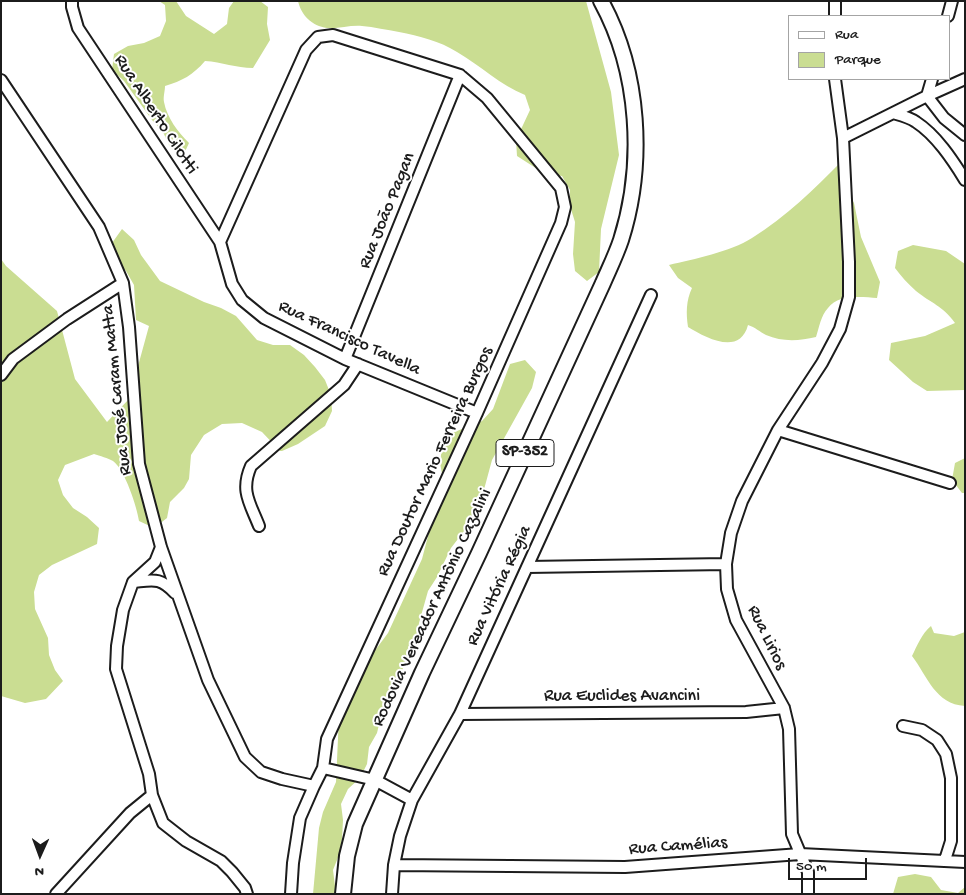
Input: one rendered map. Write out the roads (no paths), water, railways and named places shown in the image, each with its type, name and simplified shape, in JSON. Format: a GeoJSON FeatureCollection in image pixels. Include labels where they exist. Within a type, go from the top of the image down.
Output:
{"type":"FeatureCollection","features":[{"type":"Feature","properties":{"kind":"main road","name":"Rodovia Vereador Antônio Cazalini"},"geometry":{"type":"LineString","coordinates":[[343,894],[347,856],[355,824],[422,673],[604,283],[621,241],[632,197],[636,148],[634,110],[628,75],[618,39],[601,1]]}},
{"type":"Feature","properties":{"kind":"street","name":"Rua Alberto Cilotti"},"geometry":{"type":"LineString","coordinates":[[72,1],[78,28],[220,242]]}},
{"type":"Feature","properties":{"kind":"street"},"geometry":{"type":"LineString","coordinates":[[835,1],[835,15]]}},
{"type":"Feature","properties":{"kind":"street"},"geometry":{"type":"LineString","coordinates":[[948,15],[952,1]]}},
{"type":"Feature","properties":{"kind":"street"},"geometry":{"type":"LineString","coordinates":[[220,242],[306,50],[318,37],[333,35],[460,75]]}},
{"type":"Feature","properties":{"kind":"street","name":"Rua João Pagan"},"geometry":{"type":"LineString","coordinates":[[346,359],[460,75]]}},
{"type":"Feature","properties":{"kind":"street","name":"Rua Doutor Mario Ferreira Burgos"},"geometry":{"type":"LineString","coordinates":[[291,894],[293,863],[300,818],[323,768],[327,739],[477,413],[561,223],[565,207],[561,188],[487,98],[460,75]]}},
{"type":"Feature","properties":{"kind":"street"},"geometry":{"type":"LineString","coordinates":[[844,138],[965,79]]}},
{"type":"Feature","properties":{"kind":"street","name":"Rua José Caram Matta"},"geometry":{"type":"LineString","coordinates":[[1,80],[99,227],[123,283],[139,464],[161,546],[208,680],[245,757],[261,772],[314,786]]}},
{"type":"Feature","properties":{"kind":"street","name":"Rua Lirios"},"geometry":{"type":"LineString","coordinates":[[808,894],[808,872],[792,834],[789,729],[784,708],[736,620],[727,589],[726,564],[731,533],[742,501],[778,430],[822,363],[840,329],[849,297],[844,138],[835,80]]}},
{"type":"Feature","properties":{"kind":"street"},"geometry":{"type":"LineString","coordinates":[[927,96],[932,80]]}},
{"type":"Feature","properties":{"kind":"street"},"geometry":{"type":"LineString","coordinates":[[927,96],[944,118],[965,135]]}},
{"type":"Feature","properties":{"kind":"street"},"geometry":{"type":"LineString","coordinates":[[893,113],[915,121],[934,138],[965,180]]}},
{"type":"Feature","properties":{"kind":"street","name":"Rua Francisco Tavella"},"geometry":{"type":"LineString","coordinates":[[220,242],[232,284],[242,300],[264,318],[346,359],[477,413]]}},
{"type":"Feature","properties":{"kind":"street"},"geometry":{"type":"LineString","coordinates":[[1,375],[13,359],[67,319],[123,283]]}},
{"type":"Feature","properties":{"kind":"street","name":"Rua Vitória Régia"},"geometry":{"type":"LineString","coordinates":[[392,894],[394,865],[400,836],[412,800],[460,714],[651,295]]}},
{"type":"Feature","properties":{"kind":"street"},"geometry":{"type":"LineString","coordinates":[[260,526],[246,491],[246,479],[251,466],[344,385],[358,364]]}},
{"type":"Feature","properties":{"kind":"street"},"geometry":{"type":"LineString","coordinates":[[778,430],[950,483]]}},
{"type":"Feature","properties":{"kind":"street"},"geometry":{"type":"LineString","coordinates":[[161,546],[155,562],[133,582],[123,610],[117,646],[116,669],[149,774],[152,795],[163,823],[186,841],[221,861],[245,888],[247,894]]}},
{"type":"Feature","properties":{"kind":"street"},"geometry":{"type":"LineString","coordinates":[[527,567],[726,564]]}},
{"type":"Feature","properties":{"kind":"street"},"geometry":{"type":"LineString","coordinates":[[133,582],[165,582],[179,598]]}},
{"type":"Feature","properties":{"kind":"street","name":"Rua Euclides Avancini"},"geometry":{"type":"LineString","coordinates":[[460,714],[746,712],[784,708]]}},
{"type":"Feature","properties":{"kind":"street"},"geometry":{"type":"LineString","coordinates":[[903,726],[922,730],[937,740],[946,754],[951,778],[951,841],[945,860]]}},
{"type":"Feature","properties":{"kind":"street"},"geometry":{"type":"LineString","coordinates":[[323,768],[374,780],[412,800]]}},
{"type":"Feature","properties":{"kind":"street"},"geometry":{"type":"LineString","coordinates":[[56,894],[130,813],[152,795]]}},
{"type":"Feature","properties":{"kind":"street","name":"Rua Camélias"},"geometry":{"type":"LineString","coordinates":[[394,865],[624,867],[800,854],[965,862]]}}]}
